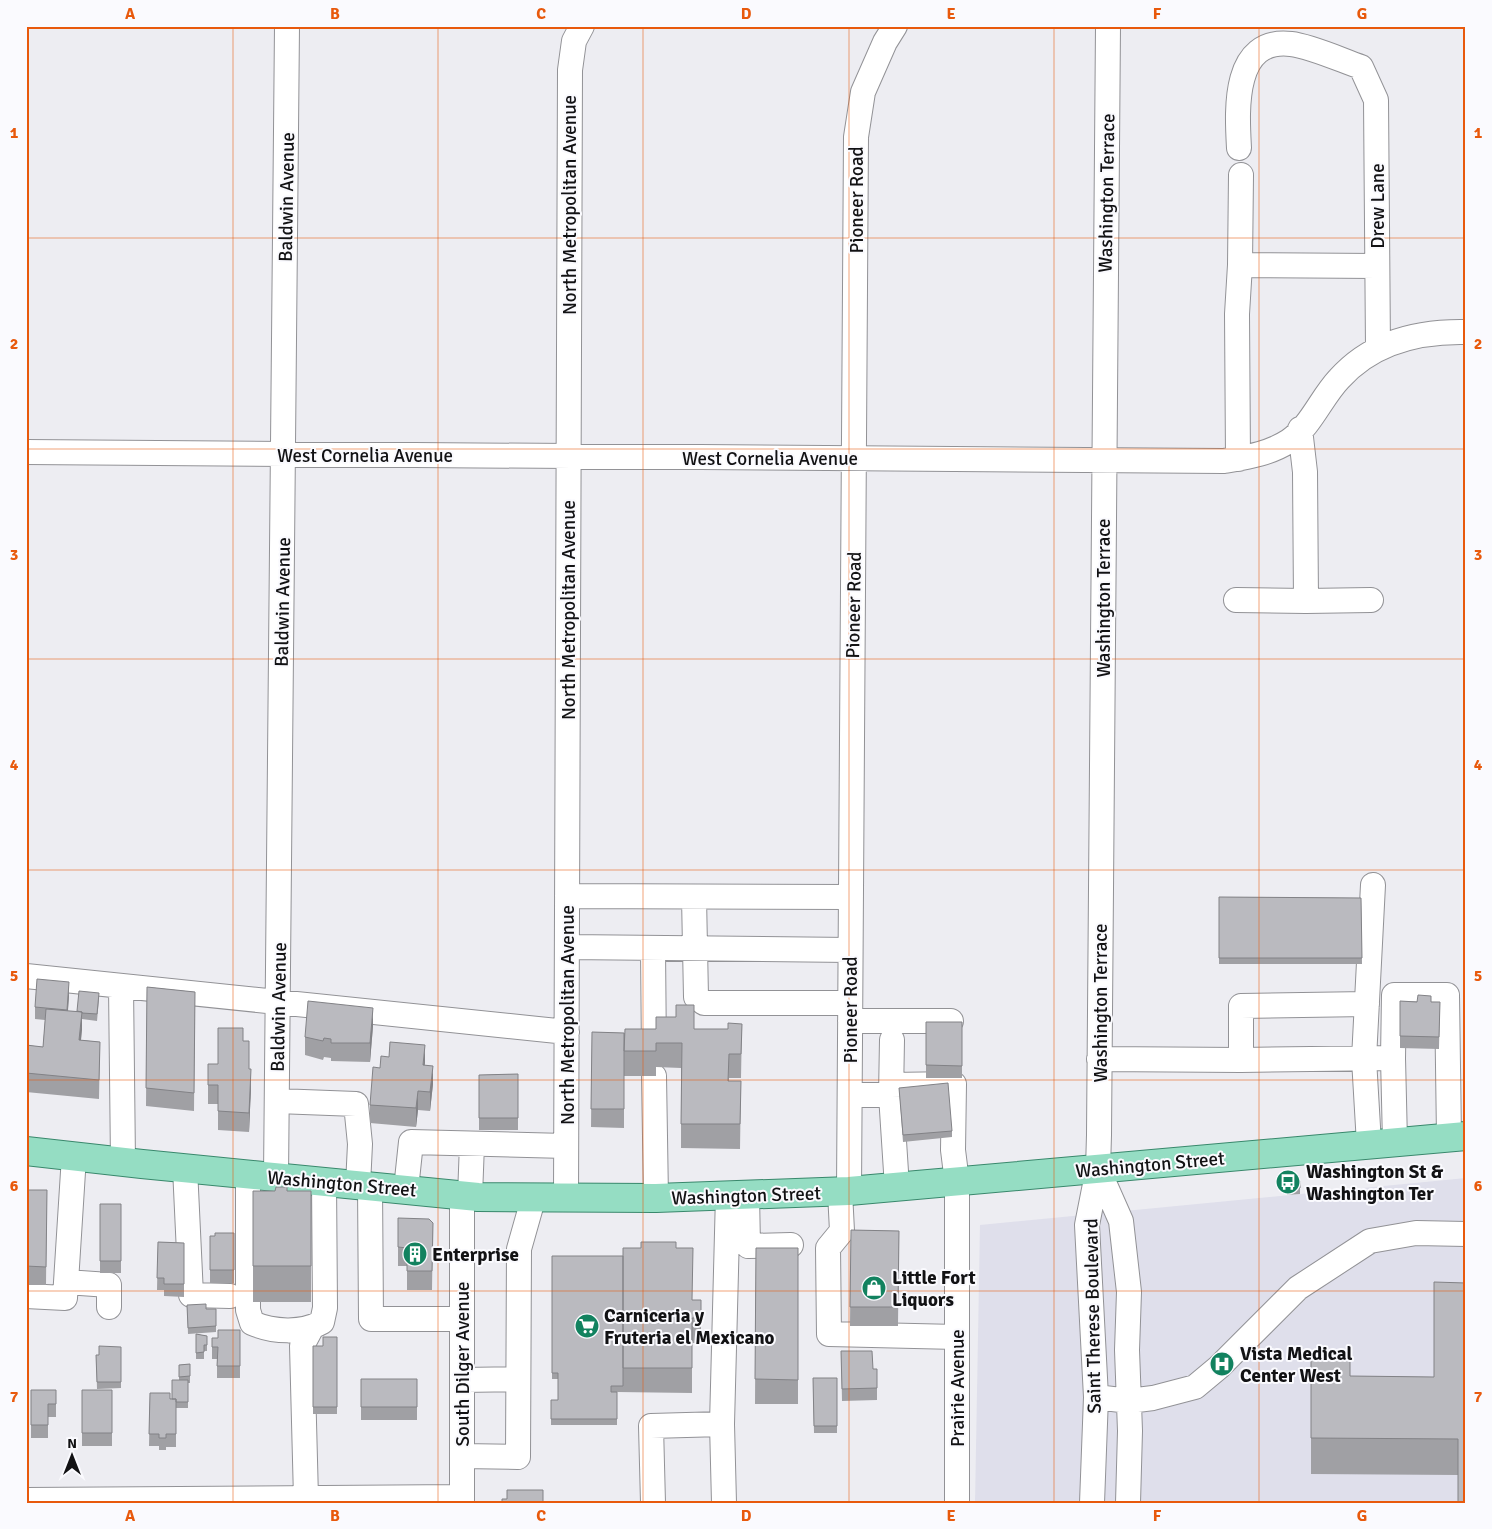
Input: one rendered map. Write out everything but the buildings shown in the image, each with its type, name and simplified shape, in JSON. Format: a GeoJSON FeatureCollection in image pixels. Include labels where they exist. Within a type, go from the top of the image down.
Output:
{"type":"FeatureCollection","features":[{"type":"Feature","properties":{"kind":"main road","name":"Washington Street"},"geometry":{"type":"LineString","coordinates":[[26,1150],[123,1162],[466,1195],[656,1198],[844,1191],[897,1187],[1458,1136]]}},
{"type":"Feature","properties":{"kind":"street","name":"Baldwin Avenue"},"geometry":{"type":"LineString","coordinates":[[276,1177],[287,26]]}},
{"type":"Feature","properties":{"kind":"street","name":"North Metropolitan Avenue"},"geometry":{"type":"LineString","coordinates":[[566,1196],[570,70],[574,41],[582,26]]}},
{"type":"Feature","properties":{"kind":"street","name":"Pioneer Road"},"geometry":{"type":"LineString","coordinates":[[895,26],[885,42],[863,92],[856,137],[850,1095],[842,1231],[828,1248],[829,1334],[957,1337]]}},
{"type":"Feature","properties":{"kind":"street","name":"Washington Terrace"},"geometry":{"type":"LineString","coordinates":[[1098,1169],[1108,26]]}},
{"type":"Feature","properties":{"kind":"street","name":"Drew Lane"},"geometry":{"type":"LineString","coordinates":[[1240,148],[1238,94],[1247,66],[1258,52],[1267,46],[1290,44],[1361,67],[1376,100],[1378,349]]}},
{"type":"Feature","properties":{"kind":"street"},"geometry":{"type":"LineString","coordinates":[[1238,458],[1237,314],[1240,265],[1241,175]]}},
{"type":"Feature","properties":{"kind":"street"},"geometry":{"type":"LineString","coordinates":[[1240,265],[1377,266]]}},
{"type":"Feature","properties":{"kind":"street","name":"West Cornelia Avenue"},"geometry":{"type":"LineString","coordinates":[[26,452],[1224,461],[1266,453],[1290,440],[1338,379],[1365,355],[1402,338],[1439,331],[1466,332]]}},
{"type":"Feature","properties":{"kind":"street"},"geometry":{"type":"LineString","coordinates":[[1300,429],[1305,472],[1306,601]]}},
{"type":"Feature","properties":{"kind":"street"},"geometry":{"type":"LineString","coordinates":[[1236,600],[1371,600]]}},
{"type":"Feature","properties":{"kind":"street"},"geometry":{"type":"LineString","coordinates":[[1372,886],[1364,1059],[1382,1143]]}},
{"type":"Feature","properties":{"kind":"street"},"geometry":{"type":"LineString","coordinates":[[567,896],[851,897]]}},
{"type":"Feature","properties":{"kind":"street"},"geometry":{"type":"LineString","coordinates":[[694,897],[696,997],[704,1003],[850,1012],[951,1021]]}},
{"type":"Feature","properties":{"kind":"street"},"geometry":{"type":"LineString","coordinates":[[567,947],[850,950]]}},
{"type":"Feature","properties":{"kind":"street"},"geometry":{"type":"LineString","coordinates":[[653,949],[656,1198]]}},
{"type":"Feature","properties":{"kind":"street"},"geometry":{"type":"LineString","coordinates":[[26,976],[566,1032]]}},
{"type":"Feature","properties":{"kind":"street"},"geometry":{"type":"LineString","coordinates":[[121,986],[123,1162]]}},
{"type":"Feature","properties":{"kind":"street"},"geometry":{"type":"LineString","coordinates":[[1382,1143],[1393,1058],[1394,995],[1446,995],[1458,1136]]}},
{"type":"Feature","properties":{"kind":"street"},"geometry":{"type":"LineString","coordinates":[[1240,1060],[1240,1006],[1367,1004]]}},
{"type":"Feature","properties":{"kind":"street"},"geometry":{"type":"LineString","coordinates":[[892,1040],[891,1090],[897,1187]]}},
{"type":"Feature","properties":{"kind":"street"},"geometry":{"type":"LineString","coordinates":[[1100,1059],[1393,1058]]}},
{"type":"Feature","properties":{"kind":"street","name":"Prairie Avenue"},"geometry":{"type":"LineString","coordinates":[[891,1090],[954,1084],[953,1150],[957,1182],[957,1503]]}},
{"type":"Feature","properties":{"kind":"street"},"geometry":{"type":"LineString","coordinates":[[850,1095],[891,1090]]}},
{"type":"Feature","properties":{"kind":"street"},"geometry":{"type":"LineString","coordinates":[[277,1101],[356,1104],[364,1185],[371,1319],[462,1319]]}},
{"type":"Feature","properties":{"kind":"street"},"geometry":{"type":"LineString","coordinates":[[406,1189],[411,1142],[566,1146]]}},
{"type":"Feature","properties":{"kind":"street","name":"South Dilger Avenue"},"geometry":{"type":"LineString","coordinates":[[462,1500],[462,1319],[466,1195],[472,1144]]}},
{"type":"Feature","properties":{"kind":"street"},"geometry":{"type":"LineString","coordinates":[[26,1296],[65,1298],[74,1156]]}},
{"type":"Feature","properties":{"kind":"street"},"geometry":{"type":"LineString","coordinates":[[185,1168],[191,1295],[230,1296]]}},
{"type":"Feature","properties":{"kind":"street","name":"Saint Therese Boulevard"},"geometry":{"type":"LineString","coordinates":[[1092,1503],[1096,1397],[1087,1225],[1098,1169]]}},
{"type":"Feature","properties":{"kind":"street","name":"Saint Therese Boulevard"},"geometry":{"type":"LineString","coordinates":[[1098,1169],[1121,1221],[1129,1292],[1127,1350],[1130,1431],[1128,1503]]}},
{"type":"Feature","properties":{"kind":"street"},"geometry":{"type":"LineString","coordinates":[[248,1174],[248,1310],[252,1323],[267,1330],[311,1329]]}},
{"type":"Feature","properties":{"kind":"street"},"geometry":{"type":"LineString","coordinates":[[306,1498],[302,1346],[311,1329],[322,1322],[325,1308],[324,1181]]}},
{"type":"Feature","properties":{"kind":"street"},"geometry":{"type":"LineString","coordinates":[[738,1195],[748,1246],[791,1245]]}},
{"type":"Feature","properties":{"kind":"street"},"geometry":{"type":"LineString","coordinates":[[724,1503],[722,1424],[738,1195]]}},
{"type":"Feature","properties":{"kind":"street"},"geometry":{"type":"LineString","coordinates":[[462,1456],[518,1457],[519,1249],[534,1196]]}},
{"type":"Feature","properties":{"kind":"street"},"geometry":{"type":"LineString","coordinates":[[1096,1397],[1129,1401],[1153,1398],[1195,1388],[1219,1367],[1298,1288],[1370,1242],[1416,1233],[1466,1234]]}},
{"type":"Feature","properties":{"kind":"street"},"geometry":{"type":"LineString","coordinates":[[66,1282],[109,1285],[109,1307]]}},
{"type":"Feature","properties":{"kind":"street"},"geometry":{"type":"LineString","coordinates":[[462,1380],[518,1379]]}},
{"type":"Feature","properties":{"kind":"street"},"geometry":{"type":"LineString","coordinates":[[653,1503],[651,1426],[722,1424]]}},
{"type":"Feature","properties":{"kind":"street"},"geometry":{"type":"LineString","coordinates":[[26,1500],[306,1498],[462,1500]]}},
{"type":"Feature","properties":{"kind":"shaded area","name":"Vista Medical Center West"},"geometry":{"type":"Polygon","coordinates":[[[1466,1178],[1466,1503],[975,1503],[980,1225],[1466,1178]]]}},
{"type":"Feature","properties":{"kind":"place","name":"Washington St & Washington Ter"},"geometry":{"type":"Point","coordinates":[1288,1182]}},
{"type":"Feature","properties":{"kind":"place","name":"Enterprise"},"geometry":{"type":"Point","coordinates":[415,1254]}},
{"type":"Feature","properties":{"kind":"place","name":"Little Fort Liquors"},"geometry":{"type":"Point","coordinates":[874,1288]}},
{"type":"Feature","properties":{"kind":"place","name":"Carniceria y Fruteria el Mexicano"},"geometry":{"type":"Point","coordinates":[587,1326]}},
{"type":"Feature","properties":{"kind":"place","name":"Vista Medical Center West"},"geometry":{"type":"Point","coordinates":[1222,1364]}}]}
